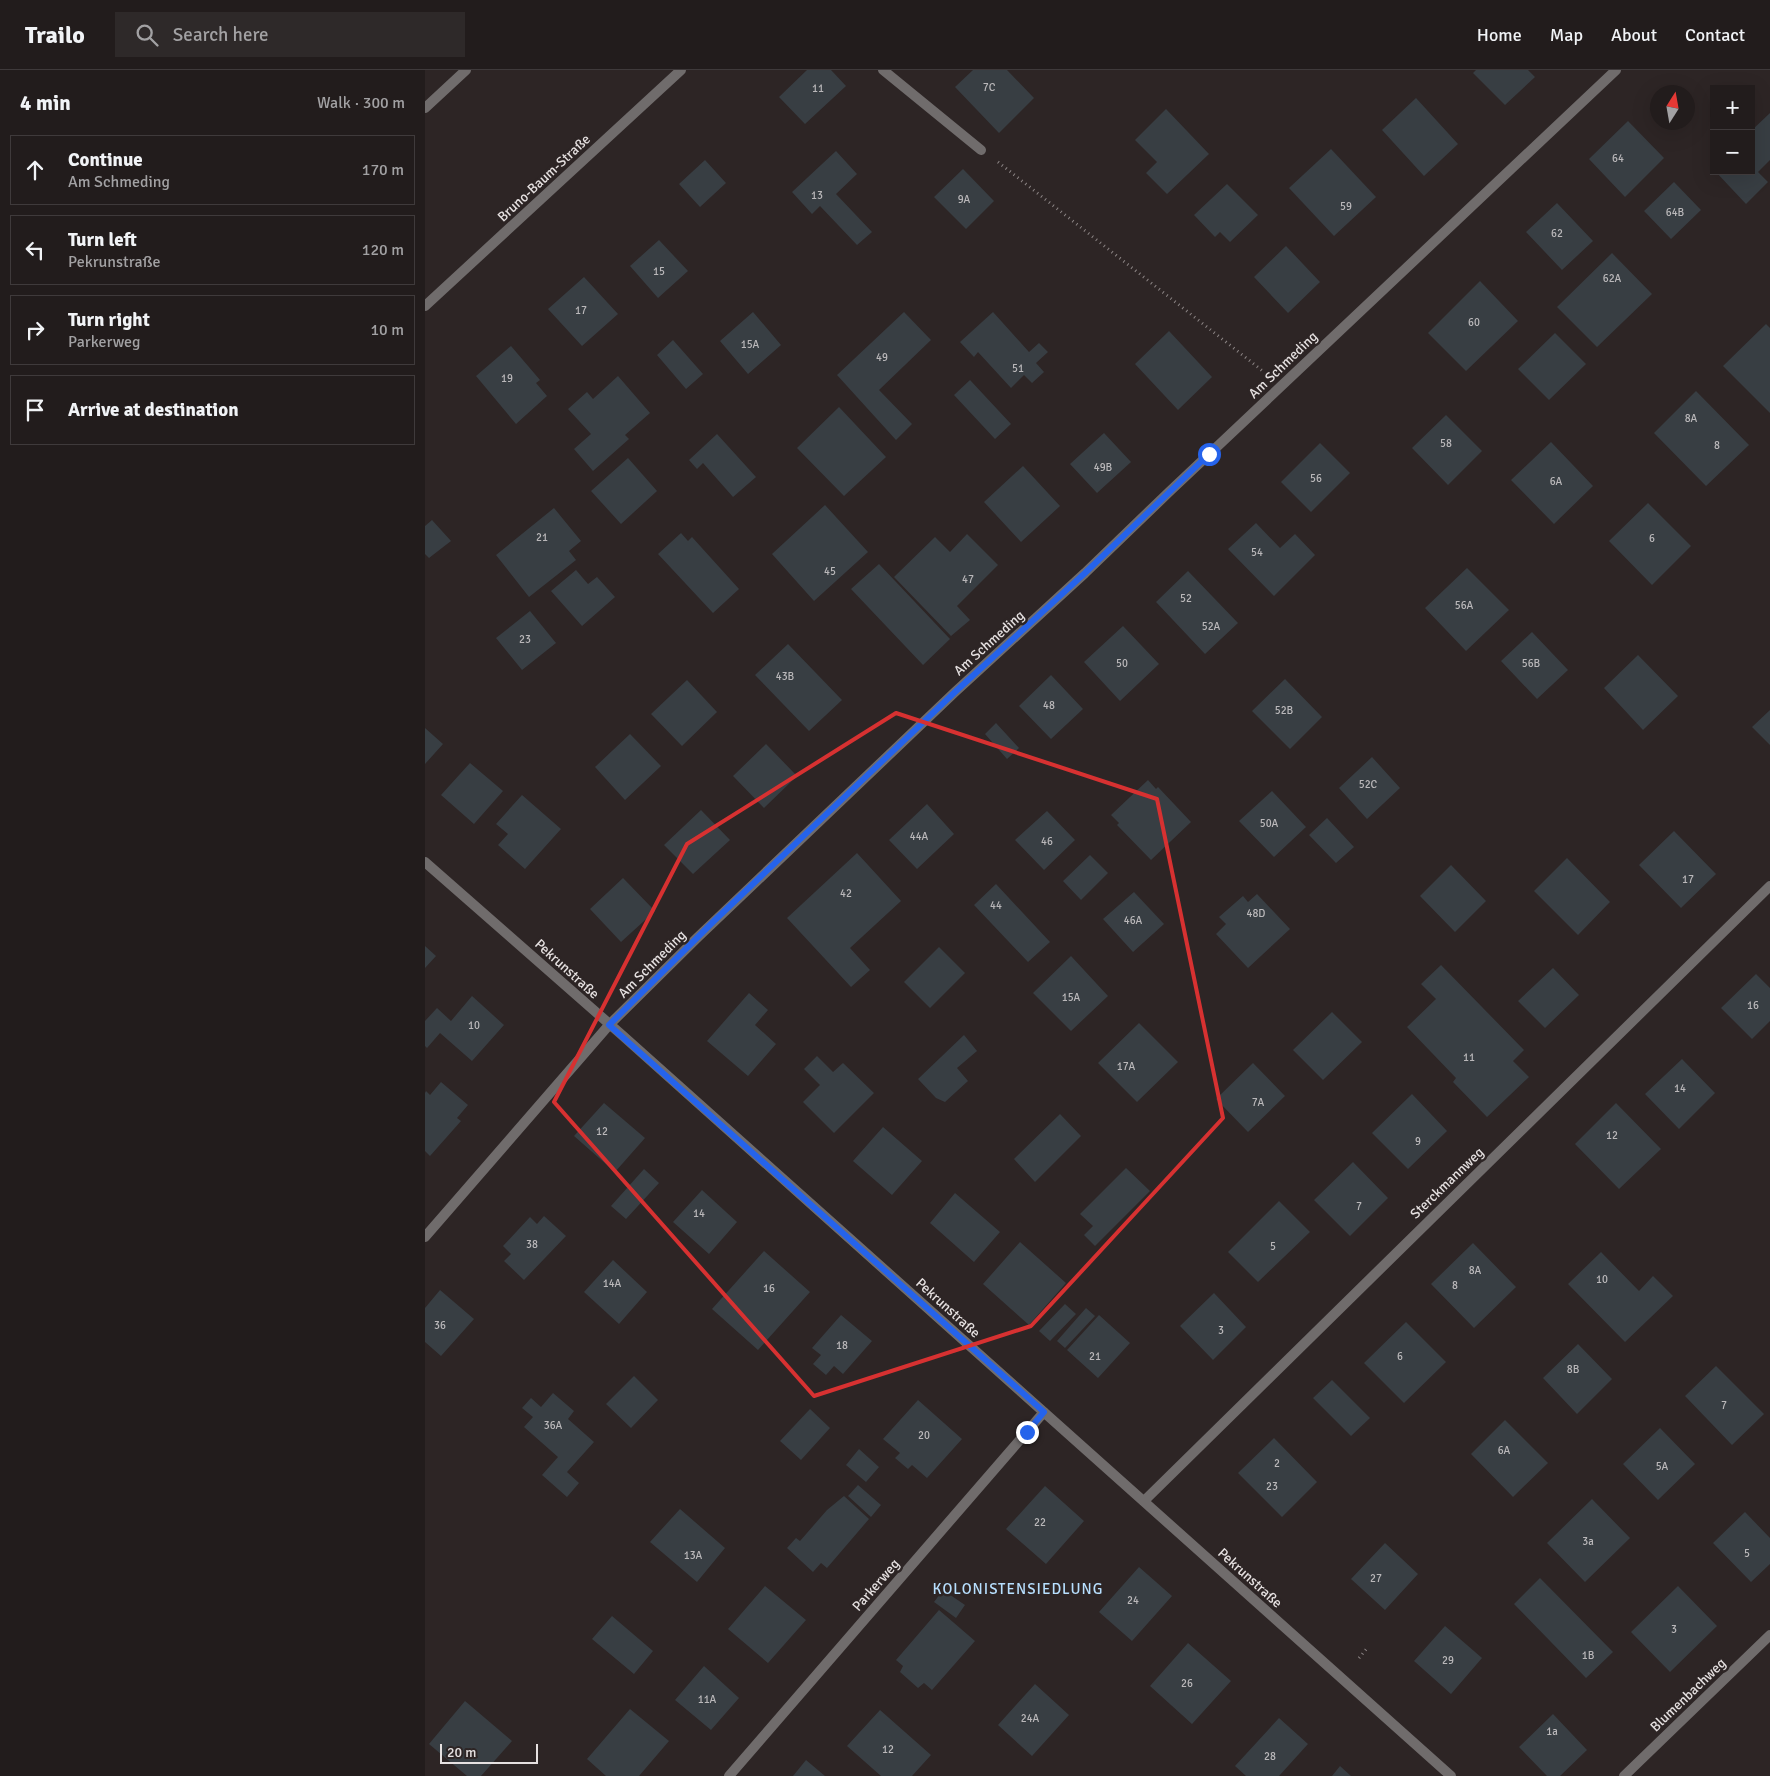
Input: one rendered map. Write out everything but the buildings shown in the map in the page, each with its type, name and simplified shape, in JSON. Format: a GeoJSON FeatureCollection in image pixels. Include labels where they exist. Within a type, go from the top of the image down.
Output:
{"type":"FeatureCollection","features":[{"type":"Feature","properties":{"kind":"street"},"geometry":{"type":"LineString","coordinates":[[425,108],[467,70]]}},
{"type":"Feature","properties":{"kind":"street","name":"Bruno-Baum-Straße"},"geometry":{"type":"LineString","coordinates":[[425,306],[681,70]]}},
{"type":"Feature","properties":{"kind":"street"},"geometry":{"type":"LineString","coordinates":[[883,70],[981,150]]}},
{"type":"Feature","properties":{"kind":"street","name":"Am Schmeding"},"geometry":{"type":"LineString","coordinates":[[425,1237],[609,1025],[714,921],[1616,70]]}},
{"type":"Feature","properties":{"kind":"street","name":"Pekrunstraße"},"geometry":{"type":"LineString","coordinates":[[425,862],[1451,1776]]}},
{"type":"Feature","properties":{"kind":"street","name":"Sterckmannweg"},"geometry":{"type":"LineString","coordinates":[[1144,1501],[1770,886]]}},
{"type":"Feature","properties":{"kind":"street","name":"Parkerweg"},"geometry":{"type":"LineString","coordinates":[[729,1776],[1044,1412]]}},
{"type":"Feature","properties":{"kind":"street","name":"Blumenbachweg"},"geometry":{"type":"LineString","coordinates":[[1625,1776],[1770,1634]]}},
{"type":"Feature","properties":{"kind":"path"},"geometry":{"type":"LineString","coordinates":[[981,150],[1281,386]]}},
{"type":"Feature","properties":{"kind":"path"},"geometry":{"type":"LineString","coordinates":[[1359,1658],[1368,1647]]}},
{"type":"Feature","properties":{"kind":"highlighted area"},"geometry":{"type":"Polygon","coordinates":[[[896,713],[1157,799],[1223,1118],[1031,1326],[814,1396],[554,1102],[687,844],[896,713]]]}},
{"type":"Feature","properties":{"kind":"district","name":"KOLONISTENSIEDLUNG"},"geometry":{"type":"Point","coordinates":[1018,1589]}},
{"type":"Feature","properties":{"kind":"route"},"geometry":{"type":"LineString","coordinates":[[1027,1432],[1044,1412],[609,1025],[827,813],[1085,573],[1209,454]]}}]}
